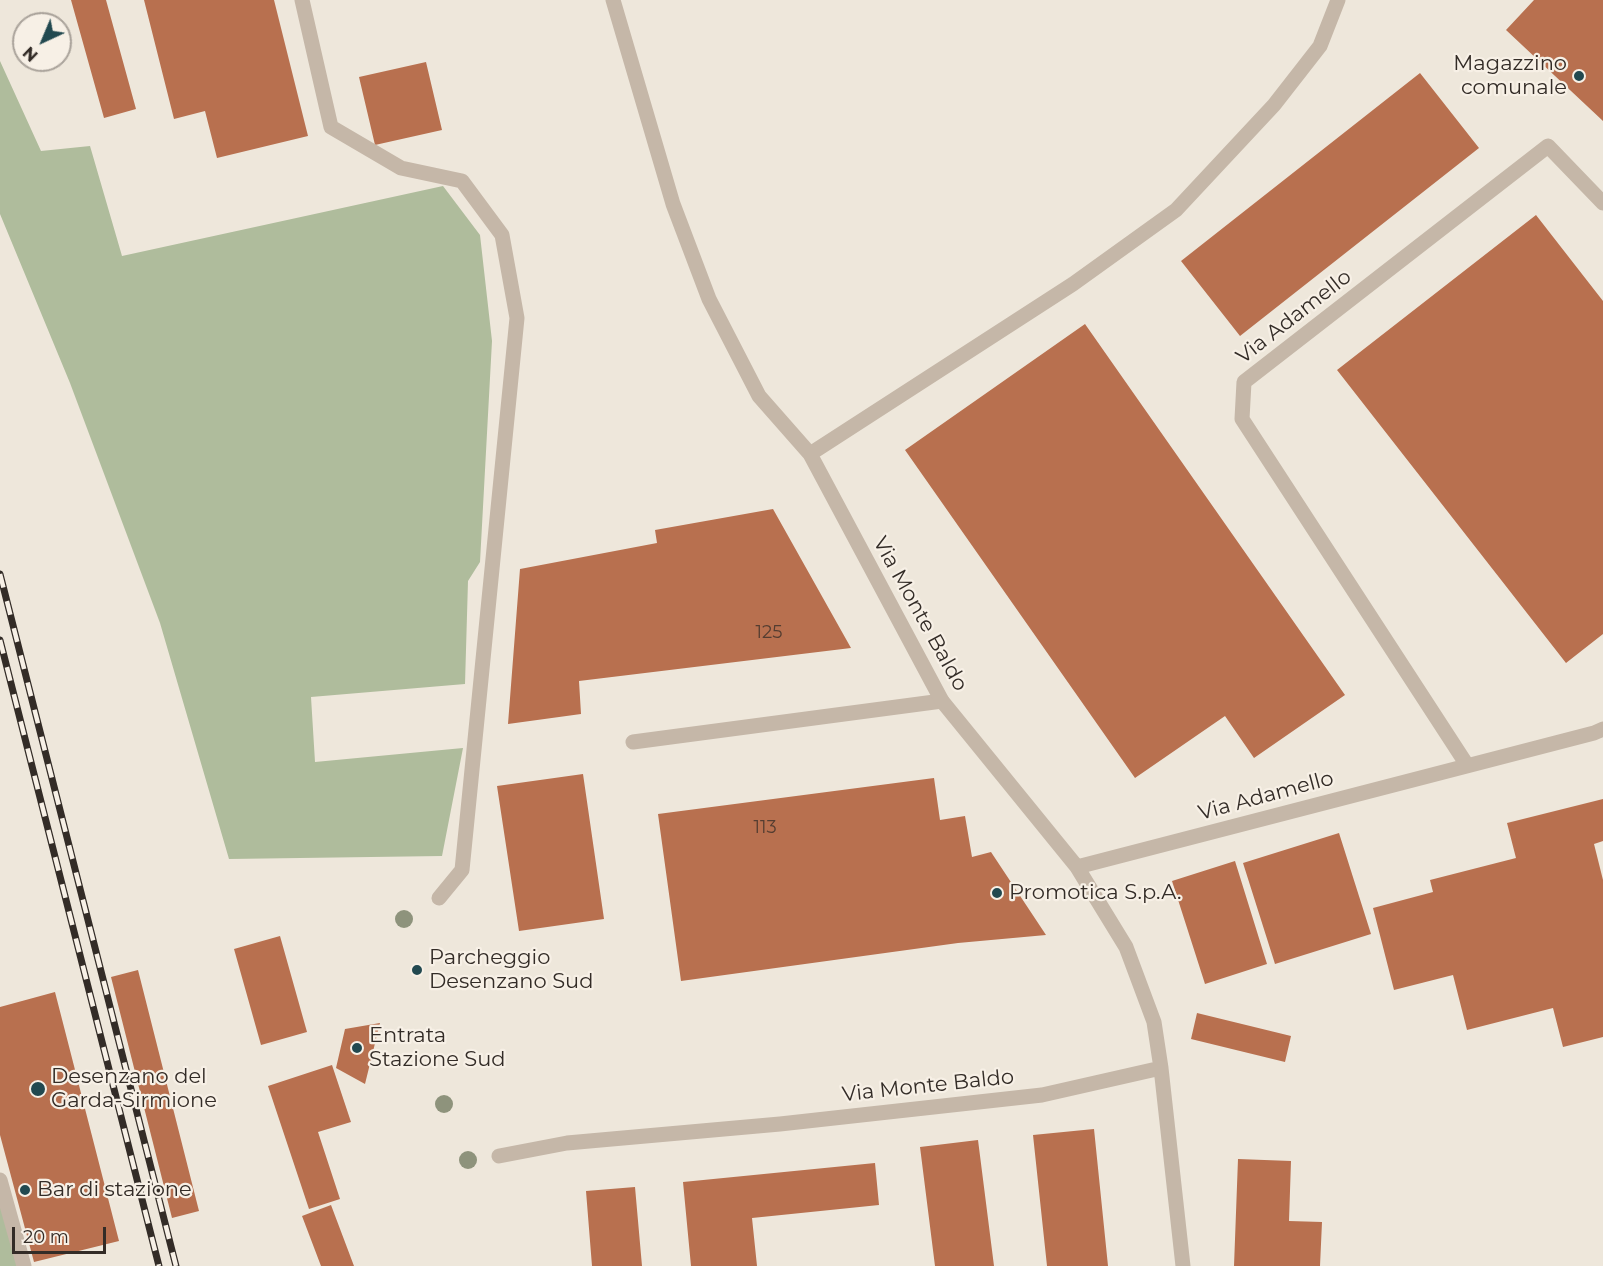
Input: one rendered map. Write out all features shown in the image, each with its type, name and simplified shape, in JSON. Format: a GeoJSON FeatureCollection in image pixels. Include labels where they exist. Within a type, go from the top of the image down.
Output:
{"type":"FeatureCollection","features":[{"type":"Feature","properties":{"kind":"street"},"geometry":{"type":"LineString","coordinates":[[302,0],[331,127],[401,168],[462,181],[502,234],[517,318],[462,870],[439,898]]}},
{"type":"Feature","properties":{"kind":"street","name":"Via Monte Baldo"},"geometry":{"type":"LineString","coordinates":[[499,1156],[567,1143],[780,1124],[1042,1095],[1161,1068],[1154,1022],[1126,947],[1077,867],[942,701],[810,454],[759,396],[709,298],[673,204],[613,0]]}},
{"type":"Feature","properties":{"kind":"street"},"geometry":{"type":"LineString","coordinates":[[810,454],[1074,284],[1176,210],[1274,105],[1320,46],[1338,0]]}},
{"type":"Feature","properties":{"kind":"street","name":"Via Adamello"},"geometry":{"type":"LineString","coordinates":[[1467,765],[1242,419],[1244,382],[1548,146],[1603,203]]}},
{"type":"Feature","properties":{"kind":"street"},"geometry":{"type":"LineString","coordinates":[[633,742],[942,701]]}},
{"type":"Feature","properties":{"kind":"street","name":"Via Adamello"},"geometry":{"type":"LineString","coordinates":[[1077,867],[1603,729]]}},
{"type":"Feature","properties":{"kind":"street"},"geometry":{"type":"LineString","coordinates":[[1161,1068],[1183,1266]]}},
{"type":"Feature","properties":{"kind":"street"},"geometry":{"type":"LineString","coordinates":[[0,1180],[24,1266]]}},
{"type":"Feature","properties":{"kind":"green space"},"geometry":{"type":"Polygon","coordinates":[[[0,61],[41,151],[90,146],[122,256],[443,186],[480,235],[492,341],[480,562],[468,581],[465,684],[311,697],[315,762],[463,748],[442,856],[229,859],[160,623],[70,383],[0,214],[0,61]]]}},
{"type":"Feature","properties":{"kind":"green space"},"geometry":{"type":"Polygon","coordinates":[[[0,1201],[17,1266],[0,1266],[0,1201]]]}},
{"type":"Feature","properties":{"kind":"building"},"geometry":{"type":"Polygon","coordinates":[[[71,0],[106,0],[136,109],[104,118],[71,0]]]}},
{"type":"Feature","properties":{"kind":"building"},"geometry":{"type":"Polygon","coordinates":[[[144,0],[274,0],[308,136],[217,158],[205,111],[174,119],[144,0]]]}},
{"type":"Feature","properties":{"kind":"building","name":"Magazzino comunale"},"geometry":{"type":"Polygon","coordinates":[[[1534,0],[1603,0],[1603,121],[1506,30],[1534,0]]]}},
{"type":"Feature","properties":{"kind":"building"},"geometry":{"type":"Polygon","coordinates":[[[426,62],[442,130],[375,145],[359,77],[426,62]]]}},
{"type":"Feature","properties":{"kind":"building"},"geometry":{"type":"Polygon","coordinates":[[[1420,73],[1479,148],[1240,336],[1181,261],[1420,73]]]}},
{"type":"Feature","properties":{"kind":"building"},"geometry":{"type":"Polygon","coordinates":[[[1536,215],[1603,301],[1603,634],[1566,663],[1337,370],[1536,215]]]}},
{"type":"Feature","properties":{"kind":"building"},"geometry":{"type":"Polygon","coordinates":[[[1085,324],[1345,695],[1254,758],[1225,716],[1135,778],[905,450],[1085,324]]]}},
{"type":"Feature","properties":{"kind":"building"},"geometry":{"type":"Polygon","coordinates":[[[773,509],[851,648],[579,681],[581,714],[508,724],[520,569],[657,543],[655,530],[773,509]]]}},
{"type":"Feature","properties":{"kind":"building"},"geometry":{"type":"Polygon","coordinates":[[[583,774],[604,919],[519,931],[497,786],[583,774]]]}},
{"type":"Feature","properties":{"kind":"building"},"geometry":{"type":"Polygon","coordinates":[[[934,778],[940,820],[965,816],[972,857],[991,852],[1046,935],[958,943],[681,981],[658,814],[934,778]]]}},
{"type":"Feature","properties":{"kind":"building"},"geometry":{"type":"Polygon","coordinates":[[[1603,799],[1603,841],[1594,844],[1603,880],[1603,1037],[1563,1047],[1553,1008],[1467,1030],[1453,975],[1394,990],[1373,908],[1433,892],[1430,880],[1516,858],[1507,823],[1603,799]]]}},
{"type":"Feature","properties":{"kind":"building"},"geometry":{"type":"Polygon","coordinates":[[[1339,833],[1371,934],[1275,964],[1243,863],[1339,833]]]}},
{"type":"Feature","properties":{"kind":"building"},"geometry":{"type":"Polygon","coordinates":[[[1235,861],[1267,964],[1205,984],[1172,881],[1235,861]]]}},
{"type":"Feature","properties":{"kind":"building"},"geometry":{"type":"Polygon","coordinates":[[[280,936],[307,1032],[261,1045],[234,949],[280,936]]]}},
{"type":"Feature","properties":{"kind":"building"},"geometry":{"type":"Polygon","coordinates":[[[138,970],[199,1211],[172,1218],[111,977],[138,970]]]}},
{"type":"Feature","properties":{"kind":"building","name":"Desenzano del Garda-Sirmione"},"geometry":{"type":"Polygon","coordinates":[[[55,992],[119,1241],[34,1262],[0,1135],[0,1007],[55,992]]]}},
{"type":"Feature","properties":{"kind":"building"},"geometry":{"type":"Polygon","coordinates":[[[1197,1013],[1291,1036],[1285,1062],[1191,1039],[1197,1013]]]}},
{"type":"Feature","properties":{"kind":"building","name":"Entrata Stazione Sud"},"geometry":{"type":"Polygon","coordinates":[[[380,1023],[365,1084],[336,1068],[345,1029],[380,1023]]]}},
{"type":"Feature","properties":{"kind":"building"},"geometry":{"type":"Polygon","coordinates":[[[332,1065],[351,1122],[318,1132],[340,1199],[309,1209],[268,1086],[332,1065]]]}},
{"type":"Feature","properties":{"kind":"building"},"geometry":{"type":"Polygon","coordinates":[[[1094,1129],[1108,1266],[1047,1266],[1033,1135],[1094,1129]]]}},
{"type":"Feature","properties":{"kind":"building"},"geometry":{"type":"Polygon","coordinates":[[[978,1140],[994,1266],[935,1266],[920,1147],[978,1140]]]}},
{"type":"Feature","properties":{"kind":"building"},"geometry":{"type":"Polygon","coordinates":[[[1238,1159],[1291,1161],[1289,1221],[1322,1222],[1320,1266],[1234,1266],[1238,1159]]]}},
{"type":"Feature","properties":{"kind":"building"},"geometry":{"type":"Polygon","coordinates":[[[875,1163],[879,1205],[752,1218],[757,1266],[691,1266],[683,1182],[875,1163]]]}},
{"type":"Feature","properties":{"kind":"building"},"geometry":{"type":"Polygon","coordinates":[[[635,1187],[642,1266],[592,1266],[586,1191],[635,1187]]]}},
{"type":"Feature","properties":{"kind":"building"},"geometry":{"type":"Polygon","coordinates":[[[331,1205],[354,1266],[321,1266],[302,1216],[331,1205]]]}},
{"type":"Feature","properties":{"kind":"railway"},"geometry":{"type":"LineString","coordinates":[[0,574],[176,1266]]}},
{"type":"Feature","properties":{"kind":"railway"},"geometry":{"type":"LineString","coordinates":[[0,640],[159,1266]]}},
{"type":"Feature","properties":{"kind":"place","name":"Magazzino comunale"},"geometry":{"type":"Point","coordinates":[1579,76]}},
{"type":"Feature","properties":{"kind":"place","name":"Promotica S.p.A."},"geometry":{"type":"Point","coordinates":[997,893]}},
{"type":"Feature","properties":{"kind":"place","name":"Parcheggio Desenzano Sud"},"geometry":{"type":"Point","coordinates":[417,970]}},
{"type":"Feature","properties":{"kind":"place","name":"Entrata Stazione Sud"},"geometry":{"type":"Point","coordinates":[357,1048]}},
{"type":"Feature","properties":{"kind":"place","name":"Desenzano del Garda-Sirmione"},"geometry":{"type":"Point","coordinates":[38,1089]}},
{"type":"Feature","properties":{"kind":"place","name":"Bar di stazione"},"geometry":{"type":"Point","coordinates":[25,1190]}}]}
